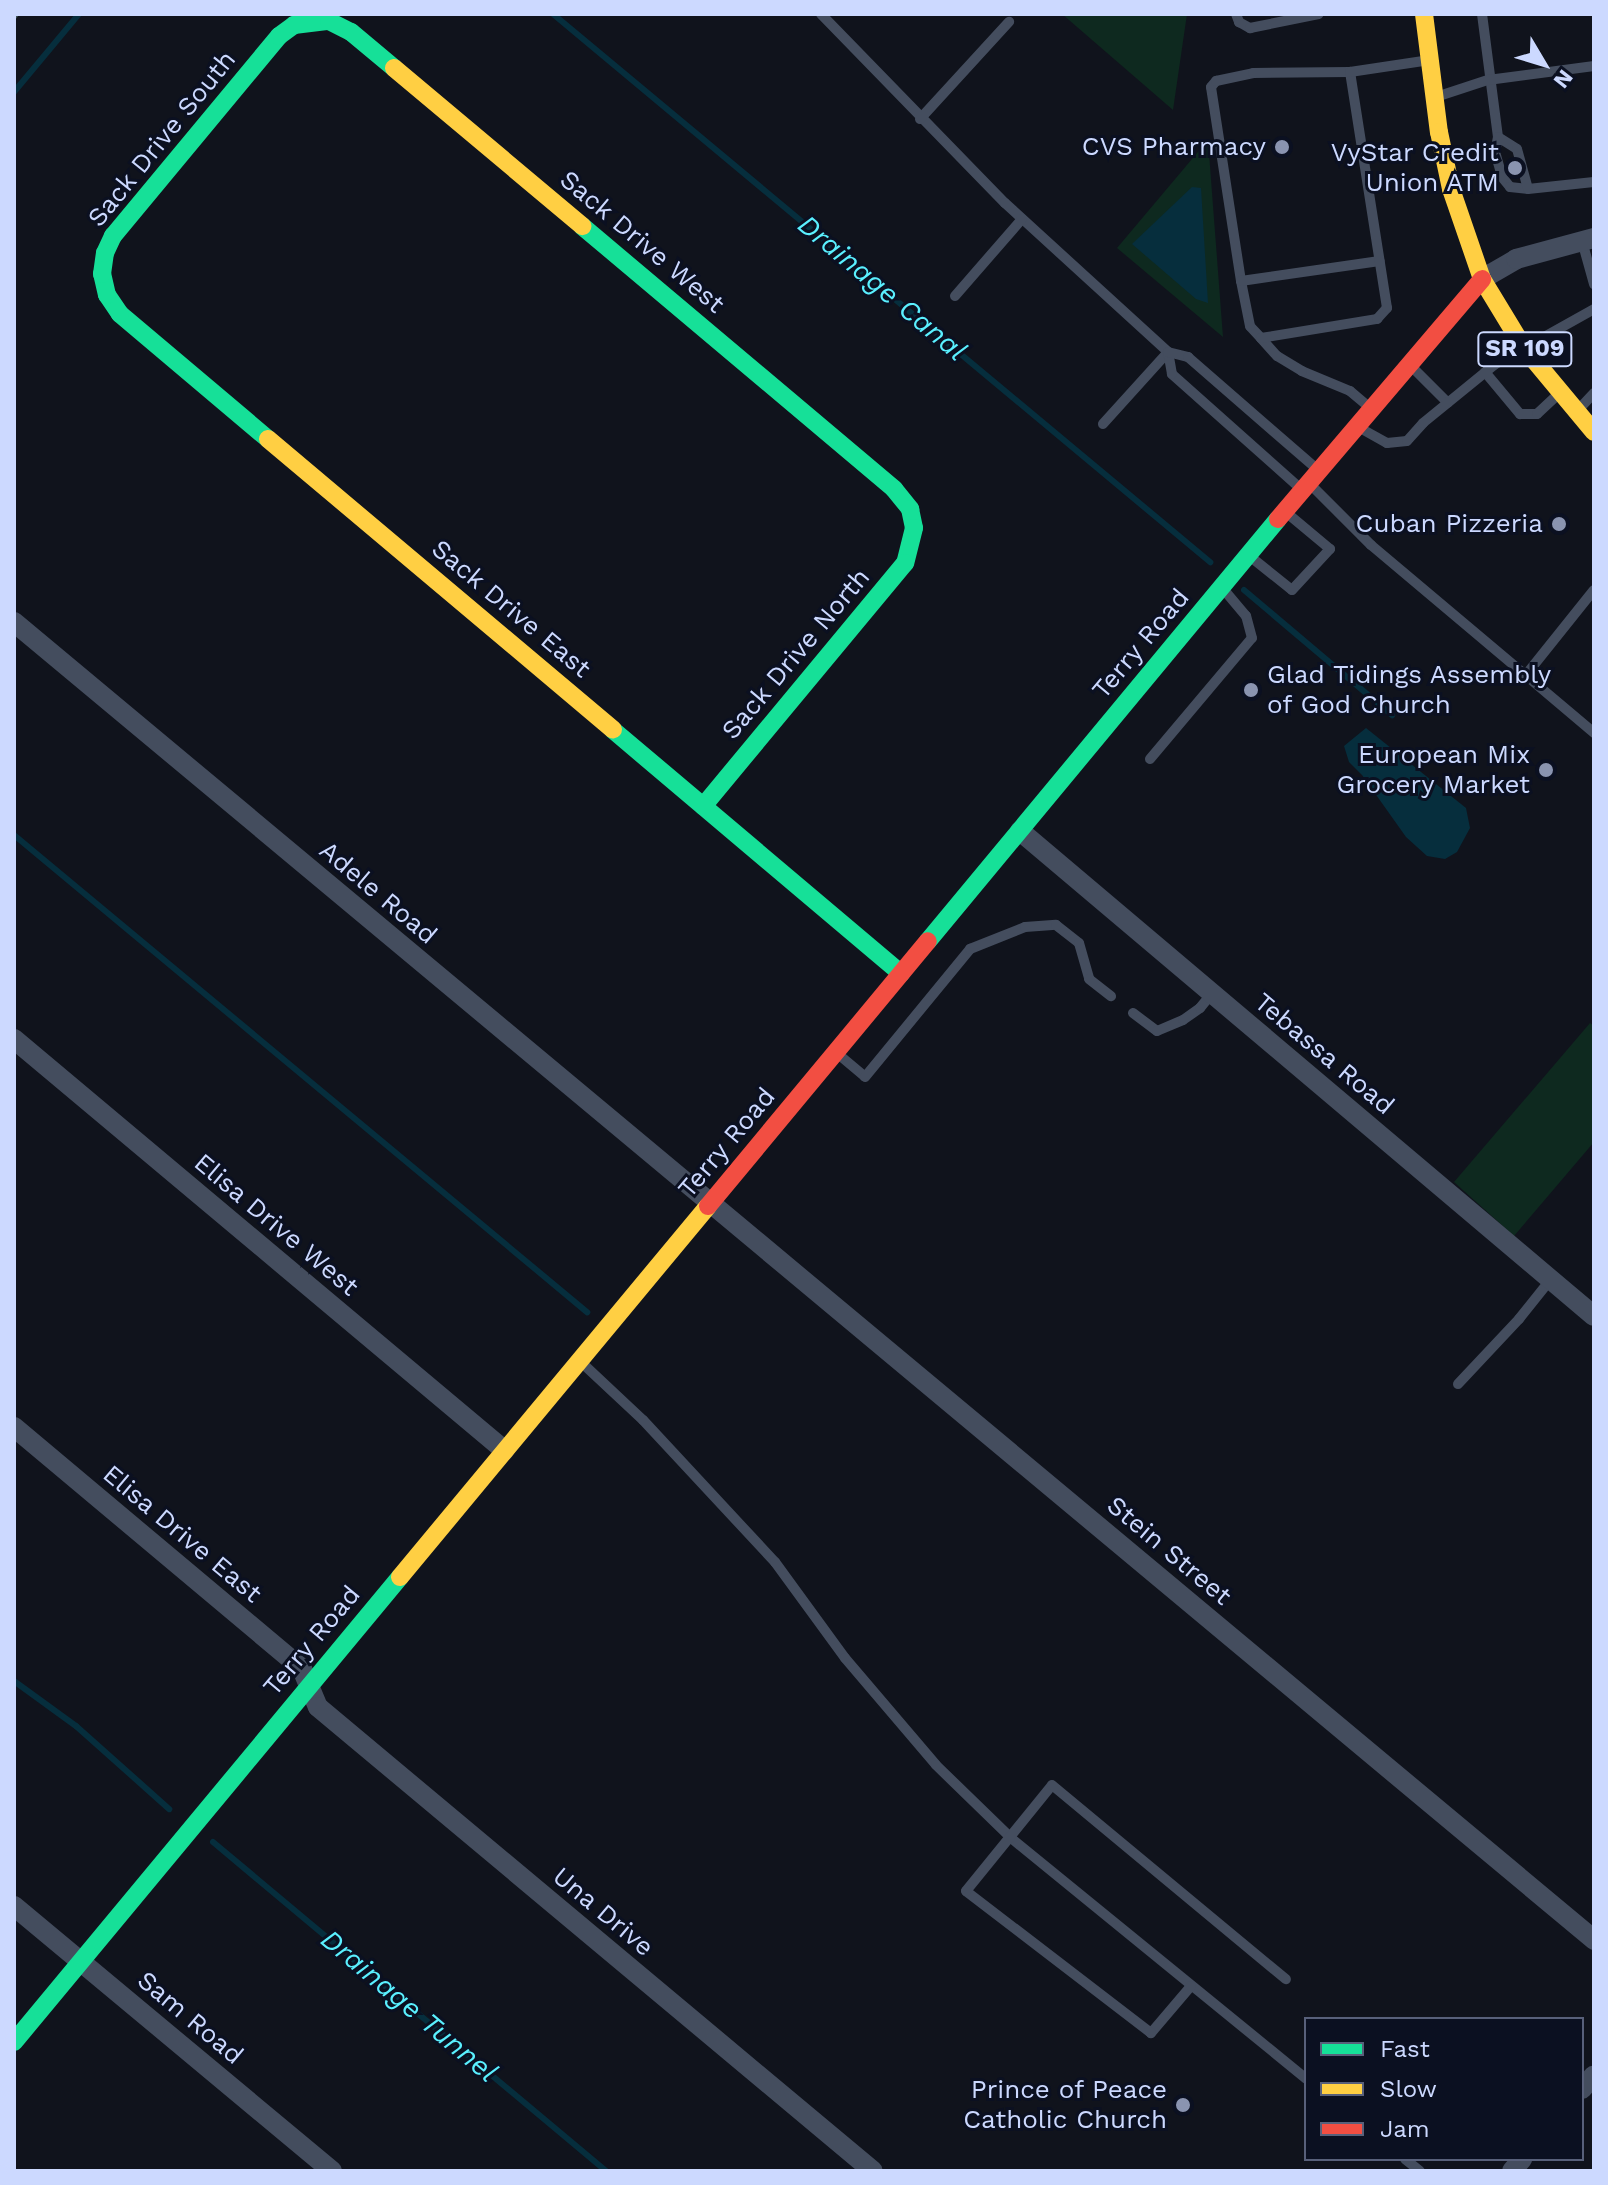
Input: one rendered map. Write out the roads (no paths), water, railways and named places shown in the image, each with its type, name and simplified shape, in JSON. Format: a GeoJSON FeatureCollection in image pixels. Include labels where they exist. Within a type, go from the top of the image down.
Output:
{"type":"FeatureCollection","features":[{"type":"Feature","properties":{"kind":"street","name":"SR 109"},"geometry":{"type":"LineString","coordinates":[[1424,14],[1434,98],[1451,189],[1482,279],[1524,348],[1559,394],[1594,432]]}},
{"type":"Feature","properties":{"kind":"street","name":"Sack Drive South"},"geometry":{"type":"LineString","coordinates":[[102,274],[105,253],[113,236],[279,36],[294,25],[314,20]]}},
{"type":"Feature","properties":{"kind":"street","name":"Sack Drive West"},"geometry":{"type":"LineString","coordinates":[[314,20],[329,21],[351,32],[882,478],[910,509],[914,528]]}},
{"type":"Feature","properties":{"kind":"street"},"geometry":{"type":"LineString","coordinates":[[1482,279],[1516,259],[1588,239]]}},
{"type":"Feature","properties":{"kind":"street","name":"Sack Drive East"},"geometry":{"type":"LineString","coordinates":[[102,274],[107,295],[120,314],[901,973]]}},
{"type":"Feature","properties":{"kind":"street","name":"Terry Road"},"geometry":{"type":"LineString","coordinates":[[14,2042],[1248,555],[1482,279]]}},
{"type":"Feature","properties":{"kind":"street","name":"Sack Drive North"},"geometry":{"type":"LineString","coordinates":[[703,806],[905,563],[912,547],[914,528]]}},
{"type":"Feature","properties":{"kind":"street","name":"Adele Road"},"geometry":{"type":"LineString","coordinates":[[14,622],[709,1205]]}},
{"type":"Feature","properties":{"kind":"street","name":"Tebassa Road"},"geometry":{"type":"LineString","coordinates":[[1020,831],[1594,1316]]}},
{"type":"Feature","properties":{"kind":"street","name":"Elisa Drive West"},"geometry":{"type":"LineString","coordinates":[[14,1039],[504,1450]]}},
{"type":"Feature","properties":{"kind":"street","name":"Stein Street"},"geometry":{"type":"LineString","coordinates":[[709,1205],[729,1217],[1594,1940]]}},
{"type":"Feature","properties":{"kind":"street","name":"Elisa Drive East"},"geometry":{"type":"LineString","coordinates":[[14,1427],[302,1669],[310,1685]]}},
{"type":"Feature","properties":{"kind":"street","name":"Una Drive"},"geometry":{"type":"LineString","coordinates":[[310,1685],[318,1707],[873,2171]]}},
{"type":"Feature","properties":{"kind":"street","name":"Sam Road"},"geometry":{"type":"LineString","coordinates":[[14,1906],[332,2171]]}},
{"type":"Feature","properties":{"kind":"lane"},"geometry":{"type":"LineString","coordinates":[[821,14],[920,119],[1022,219],[1168,352],[1188,357],[1371,545],[1594,733]]}},
{"type":"Feature","properties":{"kind":"lane"},"geometry":{"type":"LineString","coordinates":[[1236,14],[1239,22],[1250,28],[1319,14]]}},
{"type":"Feature","properties":{"kind":"lane"},"geometry":{"type":"LineString","coordinates":[[1482,14],[1488,80],[1498,137],[1495,152],[1502,177],[1510,187],[1528,189],[1594,182]]}},
{"type":"Feature","properties":{"kind":"lane"},"geometry":{"type":"LineString","coordinates":[[920,119],[1009,22]]}},
{"type":"Feature","properties":{"kind":"lane"},"geometry":{"type":"LineString","coordinates":[[1373,409],[1350,391],[1302,371],[1277,356],[1250,326],[1211,87],[1216,81],[1253,73],[1350,72],[1429,60]]}},
{"type":"Feature","properties":{"kind":"lane"},"geometry":{"type":"LineString","coordinates":[[1434,98],[1488,80],[1594,66]]}},
{"type":"Feature","properties":{"kind":"lane"},"geometry":{"type":"LineString","coordinates":[[1261,338],[1377,319],[1387,308],[1350,72]]}},
{"type":"Feature","properties":{"kind":"lane"},"geometry":{"type":"LineString","coordinates":[[1498,137],[1517,149],[1528,189]]}},
{"type":"Feature","properties":{"kind":"lane"},"geometry":{"type":"LineString","coordinates":[[955,296],[1022,219]]}},
{"type":"Feature","properties":{"kind":"lane"},"geometry":{"type":"LineString","coordinates":[[1588,239],[1594,284]]}},
{"type":"Feature","properties":{"kind":"lane"},"geometry":{"type":"LineString","coordinates":[[1241,281],[1380,261]]}},
{"type":"Feature","properties":{"kind":"lane"},"geometry":{"type":"LineString","coordinates":[[1358,427],[1387,443],[1407,441],[1485,372],[1594,309]]}},
{"type":"Feature","properties":{"kind":"lane"},"geometry":{"type":"LineString","coordinates":[[1103,424],[1168,352]]}},
{"type":"Feature","properties":{"kind":"lane"},"geometry":{"type":"LineString","coordinates":[[1168,352],[1172,374],[1311,482]]}},
{"type":"Feature","properties":{"kind":"lane"},"geometry":{"type":"LineString","coordinates":[[1409,365],[1448,403]]}},
{"type":"Feature","properties":{"kind":"lane"},"geometry":{"type":"LineString","coordinates":[[1485,372],[1520,414],[1537,414],[1559,394]]}},
{"type":"Feature","properties":{"kind":"lane"},"geometry":{"type":"LineString","coordinates":[[1576,413],[1594,393]]}},
{"type":"Feature","properties":{"kind":"lane"},"geometry":{"type":"LineString","coordinates":[[1248,555],[1292,590],[1330,549],[1285,512]]}},
{"type":"Feature","properties":{"kind":"lane"},"geometry":{"type":"LineString","coordinates":[[1150,759],[1252,638],[1246,616],[1221,588]]}},
{"type":"Feature","properties":{"kind":"lane"},"geometry":{"type":"LineString","coordinates":[[1525,676],[1594,590]]}},
{"type":"Feature","properties":{"kind":"lane"},"geometry":{"type":"LineString","coordinates":[[837,1053],[865,1077],[970,949],[1025,927],[1056,925],[1079,943],[1089,979],[1111,996]]}},
{"type":"Feature","properties":{"kind":"lane"},"geometry":{"type":"LineString","coordinates":[[1133,1013],[1157,1031],[1183,1020],[1212,993]]}},
{"type":"Feature","properties":{"kind":"lane"},"geometry":{"type":"LineString","coordinates":[[1458,1384],[1519,1319],[1551,1279]]}},
{"type":"Feature","properties":{"kind":"lane"},"geometry":{"type":"LineString","coordinates":[[580,1360],[643,1420],[775,1562],[845,1658],[936,1765],[1011,1838],[1304,2077]]}},
{"type":"Feature","properties":{"kind":"lane"},"geometry":{"type":"LineString","coordinates":[[1191,1986],[1151,2033],[966,1891],[1052,1785],[1286,1979]]}},
{"type":"Feature","properties":{"kind":"water"},"geometry":{"type":"Polygon","coordinates":[[[1192,187],[1201,188],[1208,303],[1196,299],[1132,244],[1192,187]]]}},
{"type":"Feature","properties":{"kind":"water"},"geometry":{"type":"Polygon","coordinates":[[[1366,728],[1466,808],[1470,828],[1457,852],[1445,859],[1427,856],[1406,837],[1362,775],[1349,762],[1344,746],[1366,728]]]}},
{"type":"Feature","properties":{"kind":"waterway","name":"Drainage Canal"},"geometry":{"type":"LineString","coordinates":[[14,92],[79,14]]}},
{"type":"Feature","properties":{"kind":"waterway","name":"Drainage Canal"},"geometry":{"type":"LineString","coordinates":[[553,14],[1210,562]]}},
{"type":"Feature","properties":{"kind":"waterway","name":"Drainage Canal"},"geometry":{"type":"LineString","coordinates":[[1244,590],[1392,715]]}},
{"type":"Feature","properties":{"kind":"waterway"},"geometry":{"type":"LineString","coordinates":[[14,835],[587,1312]]}},
{"type":"Feature","properties":{"kind":"waterway","name":"Drainage Canal"},"geometry":{"type":"LineString","coordinates":[[14,1681],[76,1726],[169,1809]]}},
{"type":"Feature","properties":{"kind":"waterway","name":"Drainage Tunnel"},"geometry":{"type":"LineString","coordinates":[[213,1842],[606,2171]]}},
{"type":"Feature","properties":{"kind":"place","name":"CVS Pharmacy"},"geometry":{"type":"Point","coordinates":[1282,147]}},
{"type":"Feature","properties":{"kind":"place","name":"VyStar Credit Union ATM"},"geometry":{"type":"Point","coordinates":[1515,168]}},
{"type":"Feature","properties":{"kind":"place","name":"Cuban Pizzeria"},"geometry":{"type":"Point","coordinates":[1559,524]}},
{"type":"Feature","properties":{"kind":"place","name":"Glad Tidings Assembly of God Church"},"geometry":{"type":"Point","coordinates":[1251,690]}},
{"type":"Feature","properties":{"kind":"place","name":"European Mix Grocery Market"},"geometry":{"type":"Point","coordinates":[1546,770]}},
{"type":"Feature","properties":{"kind":"place","name":"Prince of Peace Catholic Church"},"geometry":{"type":"Point","coordinates":[1183,2105]}}]}
